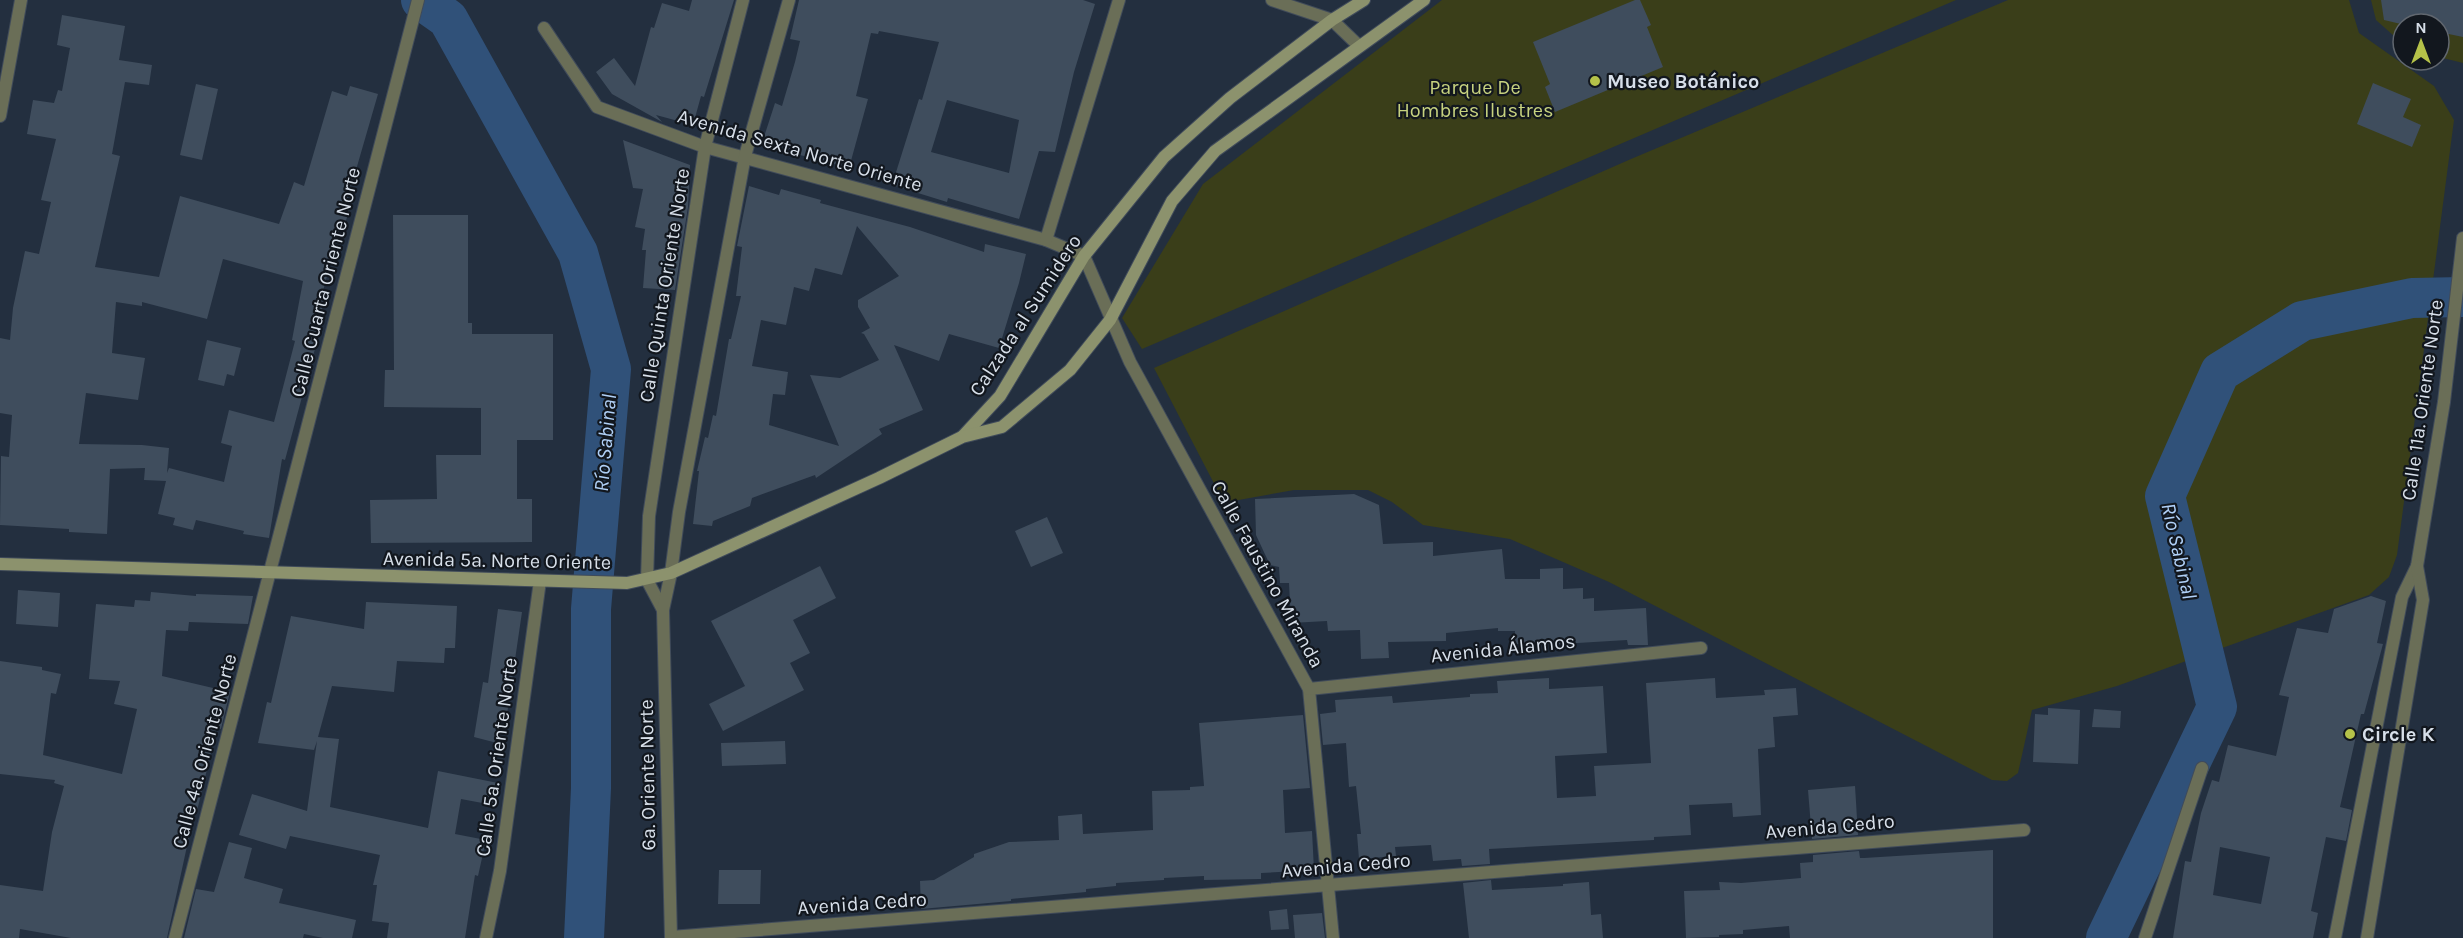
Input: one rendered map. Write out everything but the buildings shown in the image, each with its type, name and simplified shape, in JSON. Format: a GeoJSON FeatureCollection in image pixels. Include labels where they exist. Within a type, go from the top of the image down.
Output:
{"type":"FeatureCollection","features":[{"type":"Feature","properties":{"kind":"main road","name":"Calzada al Sumidero"},"geometry":{"type":"LineString","coordinates":[[962,437],[1000,396],[1084,256],[1164,157],[1230,98],[1332,20],[1364,0]]}},
{"type":"Feature","properties":{"kind":"main road"},"geometry":{"type":"LineString","coordinates":[[962,437],[1002,427],[1070,370],[1110,320],[1172,201],[1215,151],[1424,0]]}},
{"type":"Feature","properties":{"kind":"main road","name":"Avenida 5a. Norte Oriente"},"geometry":{"type":"LineString","coordinates":[[0,564],[627,583],[671,573],[879,478],[962,437]]}},
{"type":"Feature","properties":{"kind":"street"},"geometry":{"type":"LineString","coordinates":[[0,116],[21,0]]}},
{"type":"Feature","properties":{"kind":"street","name":"Calle Cuarta Oriente Norte"},"geometry":{"type":"LineString","coordinates":[[271,574],[418,0]]}},
{"type":"Feature","properties":{"kind":"street","name":"Calle Quinta Oriente Norte"},"geometry":{"type":"LineString","coordinates":[[647,580],[649,516],[705,147],[743,0]]}},
{"type":"Feature","properties":{"kind":"street"},"geometry":{"type":"LineString","coordinates":[[671,573],[744,156],[789,0]]}},
{"type":"Feature","properties":{"kind":"street"},"geometry":{"type":"LineString","coordinates":[[1046,240],[1119,0]]}},
{"type":"Feature","properties":{"kind":"street"},"geometry":{"type":"LineString","coordinates":[[1272,0],[1332,20],[1359,46]]}},
{"type":"Feature","properties":{"kind":"street","name":"Avenida Sexta Norte Oriente"},"geometry":{"type":"LineString","coordinates":[[544,28],[597,107],[705,147],[1046,240],[1084,256]]}},
{"type":"Feature","properties":{"kind":"street","name":"Calle 11a. Oriente Norte"},"geometry":{"type":"LineString","coordinates":[[2335,938],[2402,597],[2417,566],[2444,402],[2463,238]]}},
{"type":"Feature","properties":{"kind":"street","name":"Calle Faustino Miranda"},"geometry":{"type":"LineString","coordinates":[[1084,256],[1130,362],[1309,689],[1333,938]]}},
{"type":"Feature","properties":{"kind":"street","name":"Calle 11a. Oriente Norte"},"geometry":{"type":"LineString","coordinates":[[2367,938],[2423,600],[2417,566]]}},
{"type":"Feature","properties":{"kind":"street","name":"6a. Oriente Norte"},"geometry":{"type":"LineString","coordinates":[[671,573],[663,610],[671,938]]}},
{"type":"Feature","properties":{"kind":"street","name":"Calle 4a. Oriente Norte"},"geometry":{"type":"LineString","coordinates":[[175,938],[271,574]]}},
{"type":"Feature","properties":{"kind":"street","name":"6a. Oriente Norte"},"geometry":{"type":"LineString","coordinates":[[647,580],[663,610]]}},
{"type":"Feature","properties":{"kind":"street","name":"Calle 5a. Oriente Norte"},"geometry":{"type":"LineString","coordinates":[[486,938],[500,871],[540,581]]}},
{"type":"Feature","properties":{"kind":"street","name":"Avenida Álamos"},"geometry":{"type":"LineString","coordinates":[[1309,689],[1701,648]]}},
{"type":"Feature","properties":{"kind":"street"},"geometry":{"type":"LineString","coordinates":[[2145,938],[2202,768]]}},
{"type":"Feature","properties":{"kind":"street","name":"Avenida Cedro"},"geometry":{"type":"LineString","coordinates":[[671,938],[2024,830]]}},
{"type":"Feature","properties":{"kind":"green space","name":"Parque De Hombres Ilustres"},"geometry":{"type":"Polygon","coordinates":[[[1442,0],[1956,0],[1142,349],[1122,318],[1203,184],[1442,0]]]}},
{"type":"Feature","properties":{"kind":"green space"},"geometry":{"type":"Polygon","coordinates":[[[2008,0],[2349,0],[2359,33],[2391,56],[2391,72],[2414,72],[2434,86],[2454,120],[2397,555],[2389,577],[2369,595],[2117,686],[2032,710],[2018,773],[2007,781],[1992,780],[1609,582],[1510,539],[1423,525],[1392,502],[1368,490],[1294,490],[1233,501],[1225,500],[1220,495],[1154,368],[1631,159],[2008,0]]]}},
{"type":"Feature","properties":{"kind":"green space"},"geometry":{"type":"Polygon","coordinates":[[[2371,0],[2463,0],[2463,63],[2451,60],[2451,12],[2391,12],[2391,33],[2376,20],[2371,0]]]}},
{"type":"Feature","properties":{"kind":"waterway","name":"Río Sabinal"},"geometry":{"type":"LineString","coordinates":[[421,0],[448,19],[578,253],[611,369],[591,609],[591,788],[584,938]]}},
{"type":"Feature","properties":{"kind":"waterway","name":"Río Sabinal"},"geometry":{"type":"LineString","coordinates":[[2106,938],[2217,707],[2165,496],[2220,372],[2302,321],[2412,298],[2463,297]]}},
{"type":"Feature","properties":{"kind":"place","name":"Museo Botánico"},"geometry":{"type":"Point","coordinates":[1595,81]}},
{"type":"Feature","properties":{"kind":"place","name":"Circle K"},"geometry":{"type":"Point","coordinates":[2350,734]}}]}
